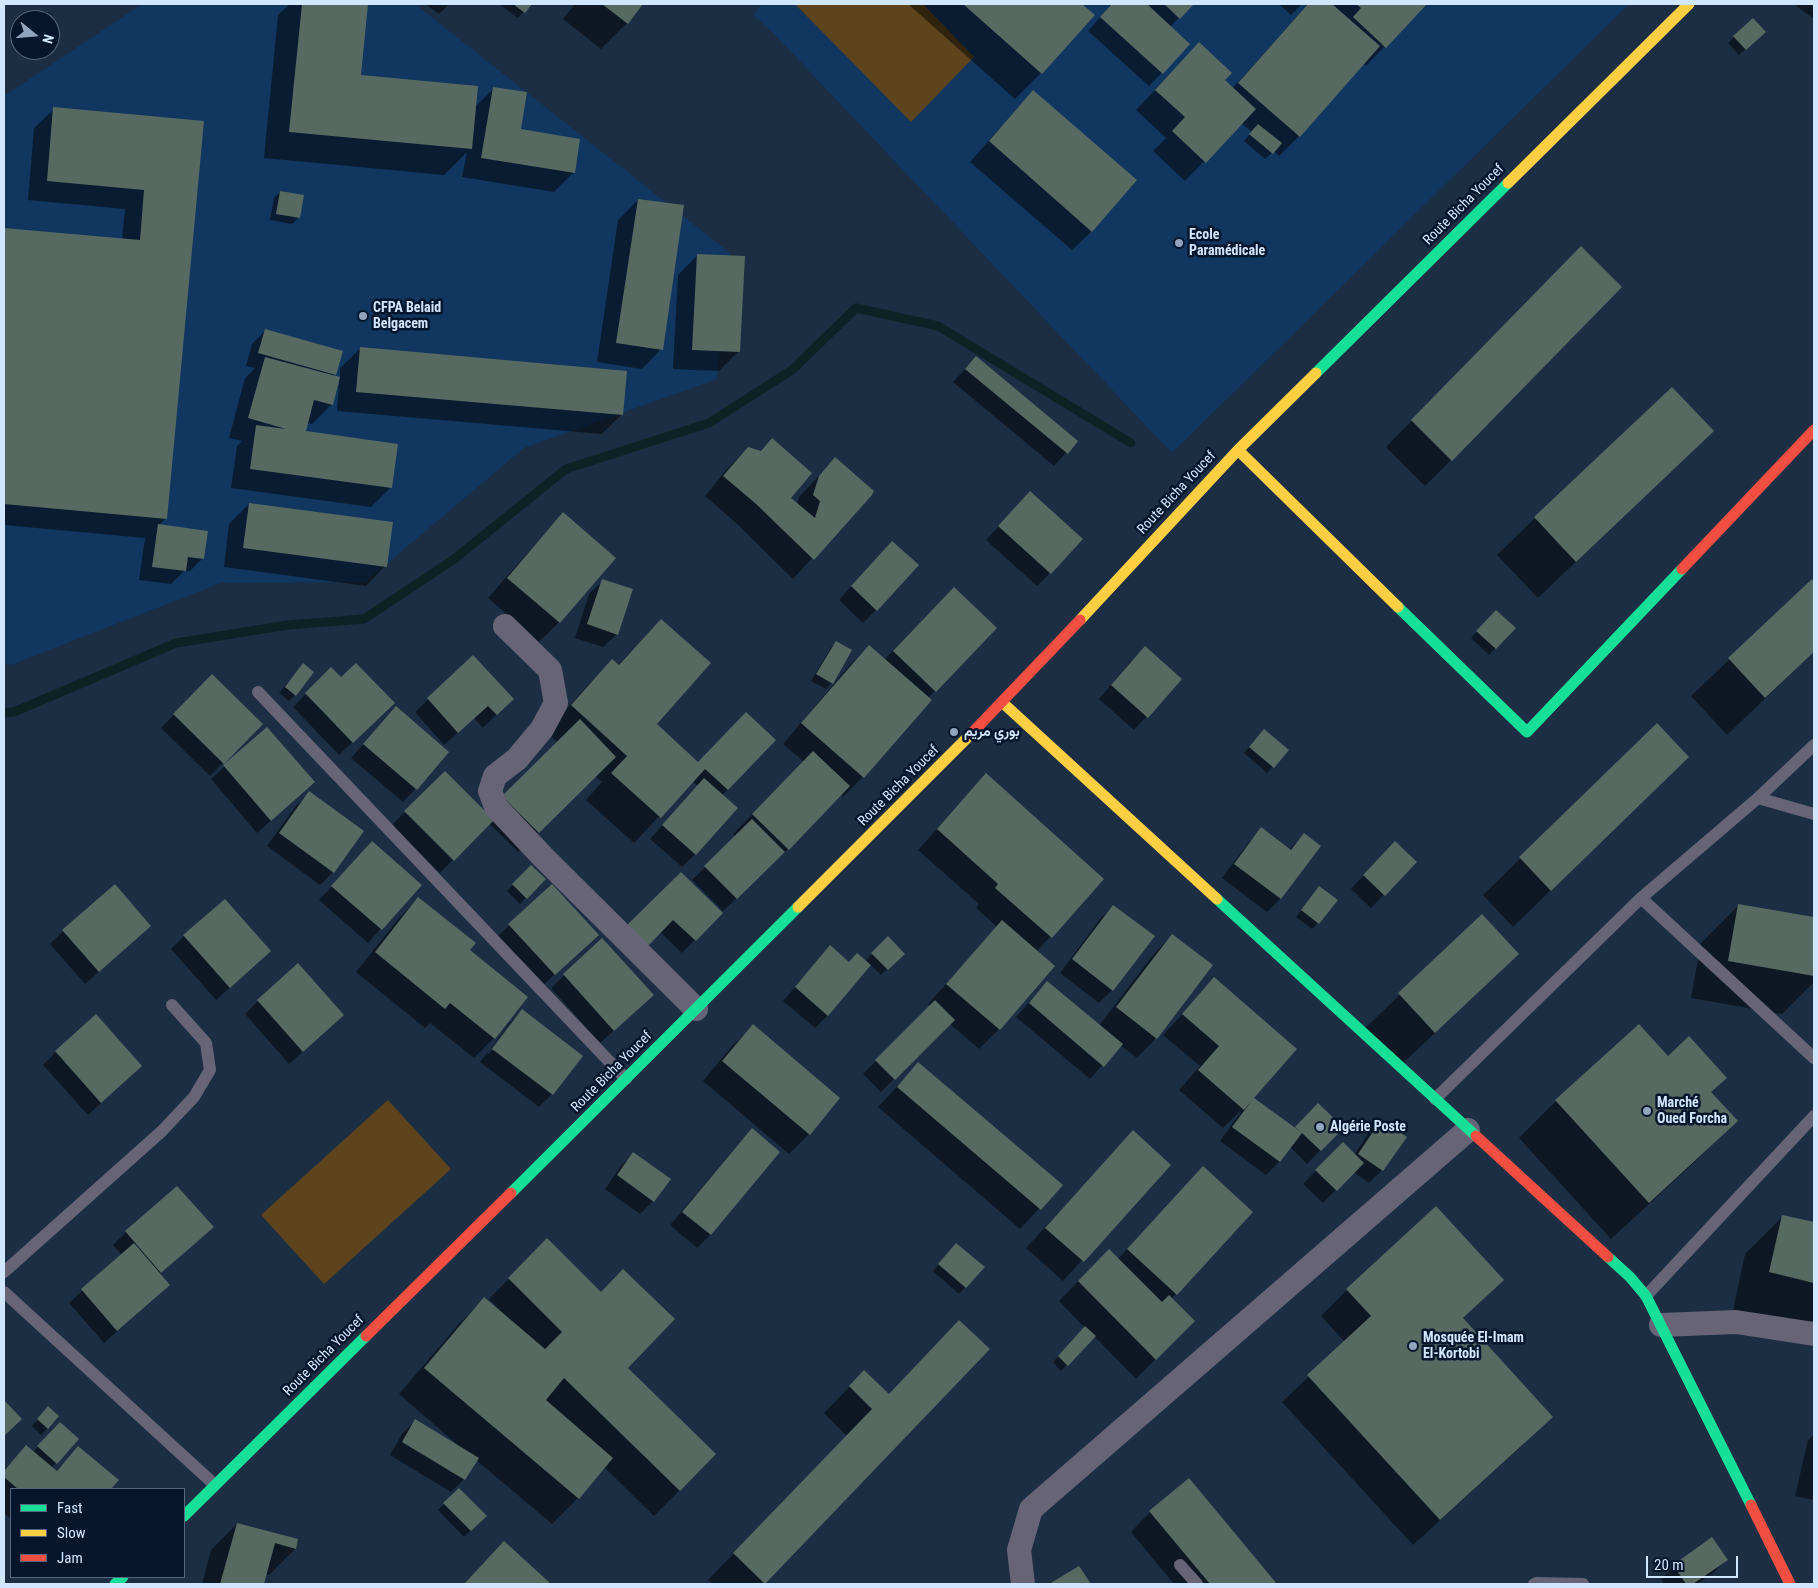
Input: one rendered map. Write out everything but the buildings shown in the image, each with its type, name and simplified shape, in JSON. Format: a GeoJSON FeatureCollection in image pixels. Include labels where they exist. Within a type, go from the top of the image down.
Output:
{"type":"FeatureCollection","features":[{"type":"Feature","properties":{"kind":"main road","name":"Route Bicha Youcef"},"geometry":{"type":"LineString","coordinates":[[185,1515],[1003,703],[1238,450],[1689,4]]}},
{"type":"Feature","properties":{"kind":"main road"},"geometry":{"type":"LineString","coordinates":[[1238,450],[1527,732],[1814,430]]}},
{"type":"Feature","properties":{"kind":"main road"},"geometry":{"type":"LineString","coordinates":[[1003,703],[1630,1277],[1646,1296],[1790,1584]]}},
{"type":"Feature","properties":{"kind":"street"},"geometry":{"type":"LineString","coordinates":[[505,626],[550,670],[556,703],[542,729],[517,759],[494,776],[490,791],[496,807],[550,864],[696,1009]]}},
{"type":"Feature","properties":{"kind":"street"},"geometry":{"type":"LineString","coordinates":[[1023,1584],[1019,1550],[1031,1509],[1468,1130]]}},
{"type":"Feature","properties":{"kind":"street"},"geometry":{"type":"LineString","coordinates":[[1661,1326],[1736,1322],[1814,1334]]}},
{"type":"Feature","properties":{"kind":"lane"},"geometry":{"type":"LineString","coordinates":[[258,692],[626,1078]]}},
{"type":"Feature","properties":{"kind":"lane"},"geometry":{"type":"LineString","coordinates":[[1434,1099],[1641,898],[1758,798],[1814,745]]}},
{"type":"Feature","properties":{"kind":"lane"},"geometry":{"type":"LineString","coordinates":[[1758,798],[1814,814]]}},
{"type":"Feature","properties":{"kind":"lane"},"geometry":{"type":"LineString","coordinates":[[1641,898],[1814,1058]]}},
{"type":"Feature","properties":{"kind":"lane"},"geometry":{"type":"LineString","coordinates":[[4,1272],[162,1131],[194,1097],[210,1070],[206,1044],[172,1006]]}},
{"type":"Feature","properties":{"kind":"lane"},"geometry":{"type":"LineString","coordinates":[[1646,1296],[1814,1116]]}},
{"type":"Feature","properties":{"kind":"lane"},"geometry":{"type":"LineString","coordinates":[[4,1292],[215,1485]]}},
{"type":"Feature","properties":{"kind":"lane"},"geometry":{"type":"LineString","coordinates":[[1180,1565],[1197,1584]]}},
{"type":"Feature","properties":{"kind":"lane"},"geometry":{"type":"LineString","coordinates":[[1534,1584],[1583,1584]]}},
{"type":"Feature","properties":{"kind":"shaded area","name":"CFPA Belaid Belgacem"},"geometry":{"type":"Polygon","coordinates":[[[142,4],[415,4],[730,253],[717,379],[524,448],[365,582],[221,583],[11,665],[4,663],[4,96],[142,4]]]}},
{"type":"Feature","properties":{"kind":"shaded area","name":"Ecole Paramédicale"},"geometry":{"type":"Polygon","coordinates":[[[761,4],[1629,4],[1172,453],[772,32],[754,16],[761,4]]]}},
{"type":"Feature","properties":{"kind":"shaded area"},"geometry":{"type":"Polygon","coordinates":[[[795,4],[923,4],[974,57],[911,122],[795,4]]]}},
{"type":"Feature","properties":{"kind":"shaded area"},"geometry":{"type":"Polygon","coordinates":[[[388,1100],[451,1169],[324,1284],[261,1215],[388,1100]]]}},
{"type":"Feature","properties":{"kind":"waterway"},"geometry":{"type":"LineString","coordinates":[[4,713],[14,712],[176,643],[288,625],[364,619],[453,560],[566,469],[709,423],[792,370],[856,308],[938,326],[1131,443]]}},
{"type":"Feature","properties":{"kind":"traffic: fast"},"geometry":{"type":"LineString","coordinates":[[1316,373],[1508,183]]}},
{"type":"Feature","properties":{"kind":"traffic: fast"},"geometry":{"type":"LineString","coordinates":[[1398,607],[1527,732],[1682,569]]}},
{"type":"Feature","properties":{"kind":"traffic: fast"},"geometry":{"type":"LineString","coordinates":[[1217,899],[1476,1136]]}},
{"type":"Feature","properties":{"kind":"traffic: fast"},"geometry":{"type":"LineString","coordinates":[[511,1193],[798,907]]}},
{"type":"Feature","properties":{"kind":"traffic: fast"},"geometry":{"type":"LineString","coordinates":[[1608,1257],[1630,1277],[1646,1296],[1751,1505]]}},
{"type":"Feature","properties":{"kind":"traffic: fast"},"geometry":{"type":"LineString","coordinates":[[185,1515],[366,1336]]}},
{"type":"Feature","properties":{"kind":"traffic: fast"},"geometry":{"type":"LineString","coordinates":[[115,1584],[122,1578]]}},
{"type":"Feature","properties":{"kind":"traffic: slow"},"geometry":{"type":"LineString","coordinates":[[1508,183],[1689,4]]}},
{"type":"Feature","properties":{"kind":"traffic: slow"},"geometry":{"type":"LineString","coordinates":[[1080,620],[1238,450],[1316,373]]}},
{"type":"Feature","properties":{"kind":"traffic: slow"},"geometry":{"type":"LineString","coordinates":[[1238,450],[1398,607]]}},
{"type":"Feature","properties":{"kind":"traffic: slow"},"geometry":{"type":"LineString","coordinates":[[1003,703],[1217,899]]}},
{"type":"Feature","properties":{"kind":"traffic: slow"},"geometry":{"type":"LineString","coordinates":[[798,907],[971,734]]}},
{"type":"Feature","properties":{"kind":"traffic: jam"},"geometry":{"type":"LineString","coordinates":[[1682,569],[1814,430]]}},
{"type":"Feature","properties":{"kind":"traffic: jam"},"geometry":{"type":"LineString","coordinates":[[971,734],[1080,620]]}},
{"type":"Feature","properties":{"kind":"traffic: jam"},"geometry":{"type":"LineString","coordinates":[[1476,1136],[1608,1257]]}},
{"type":"Feature","properties":{"kind":"traffic: jam"},"geometry":{"type":"LineString","coordinates":[[366,1336],[511,1193]]}},
{"type":"Feature","properties":{"kind":"traffic: jam"},"geometry":{"type":"LineString","coordinates":[[1751,1505],[1790,1584]]}},
{"type":"Feature","properties":{"kind":"place","name":"Ecole Paramédicale"},"geometry":{"type":"Point","coordinates":[1179,243]}},
{"type":"Feature","properties":{"kind":"place","name":"CFPA Belaid Belgacem"},"geometry":{"type":"Point","coordinates":[363,316]}},
{"type":"Feature","properties":{"kind":"place","name":"بوري مريم"},"geometry":{"type":"Point","coordinates":[954,732]}},
{"type":"Feature","properties":{"kind":"place","name":"Marché Oued Forcha"},"geometry":{"type":"Point","coordinates":[1647,1111]}},
{"type":"Feature","properties":{"kind":"place","name":"Algérie Poste"},"geometry":{"type":"Point","coordinates":[1320,1127]}},
{"type":"Feature","properties":{"kind":"place","name":"Mosquée El-Imam El-Kortobi"},"geometry":{"type":"Point","coordinates":[1413,1346]}}]}
